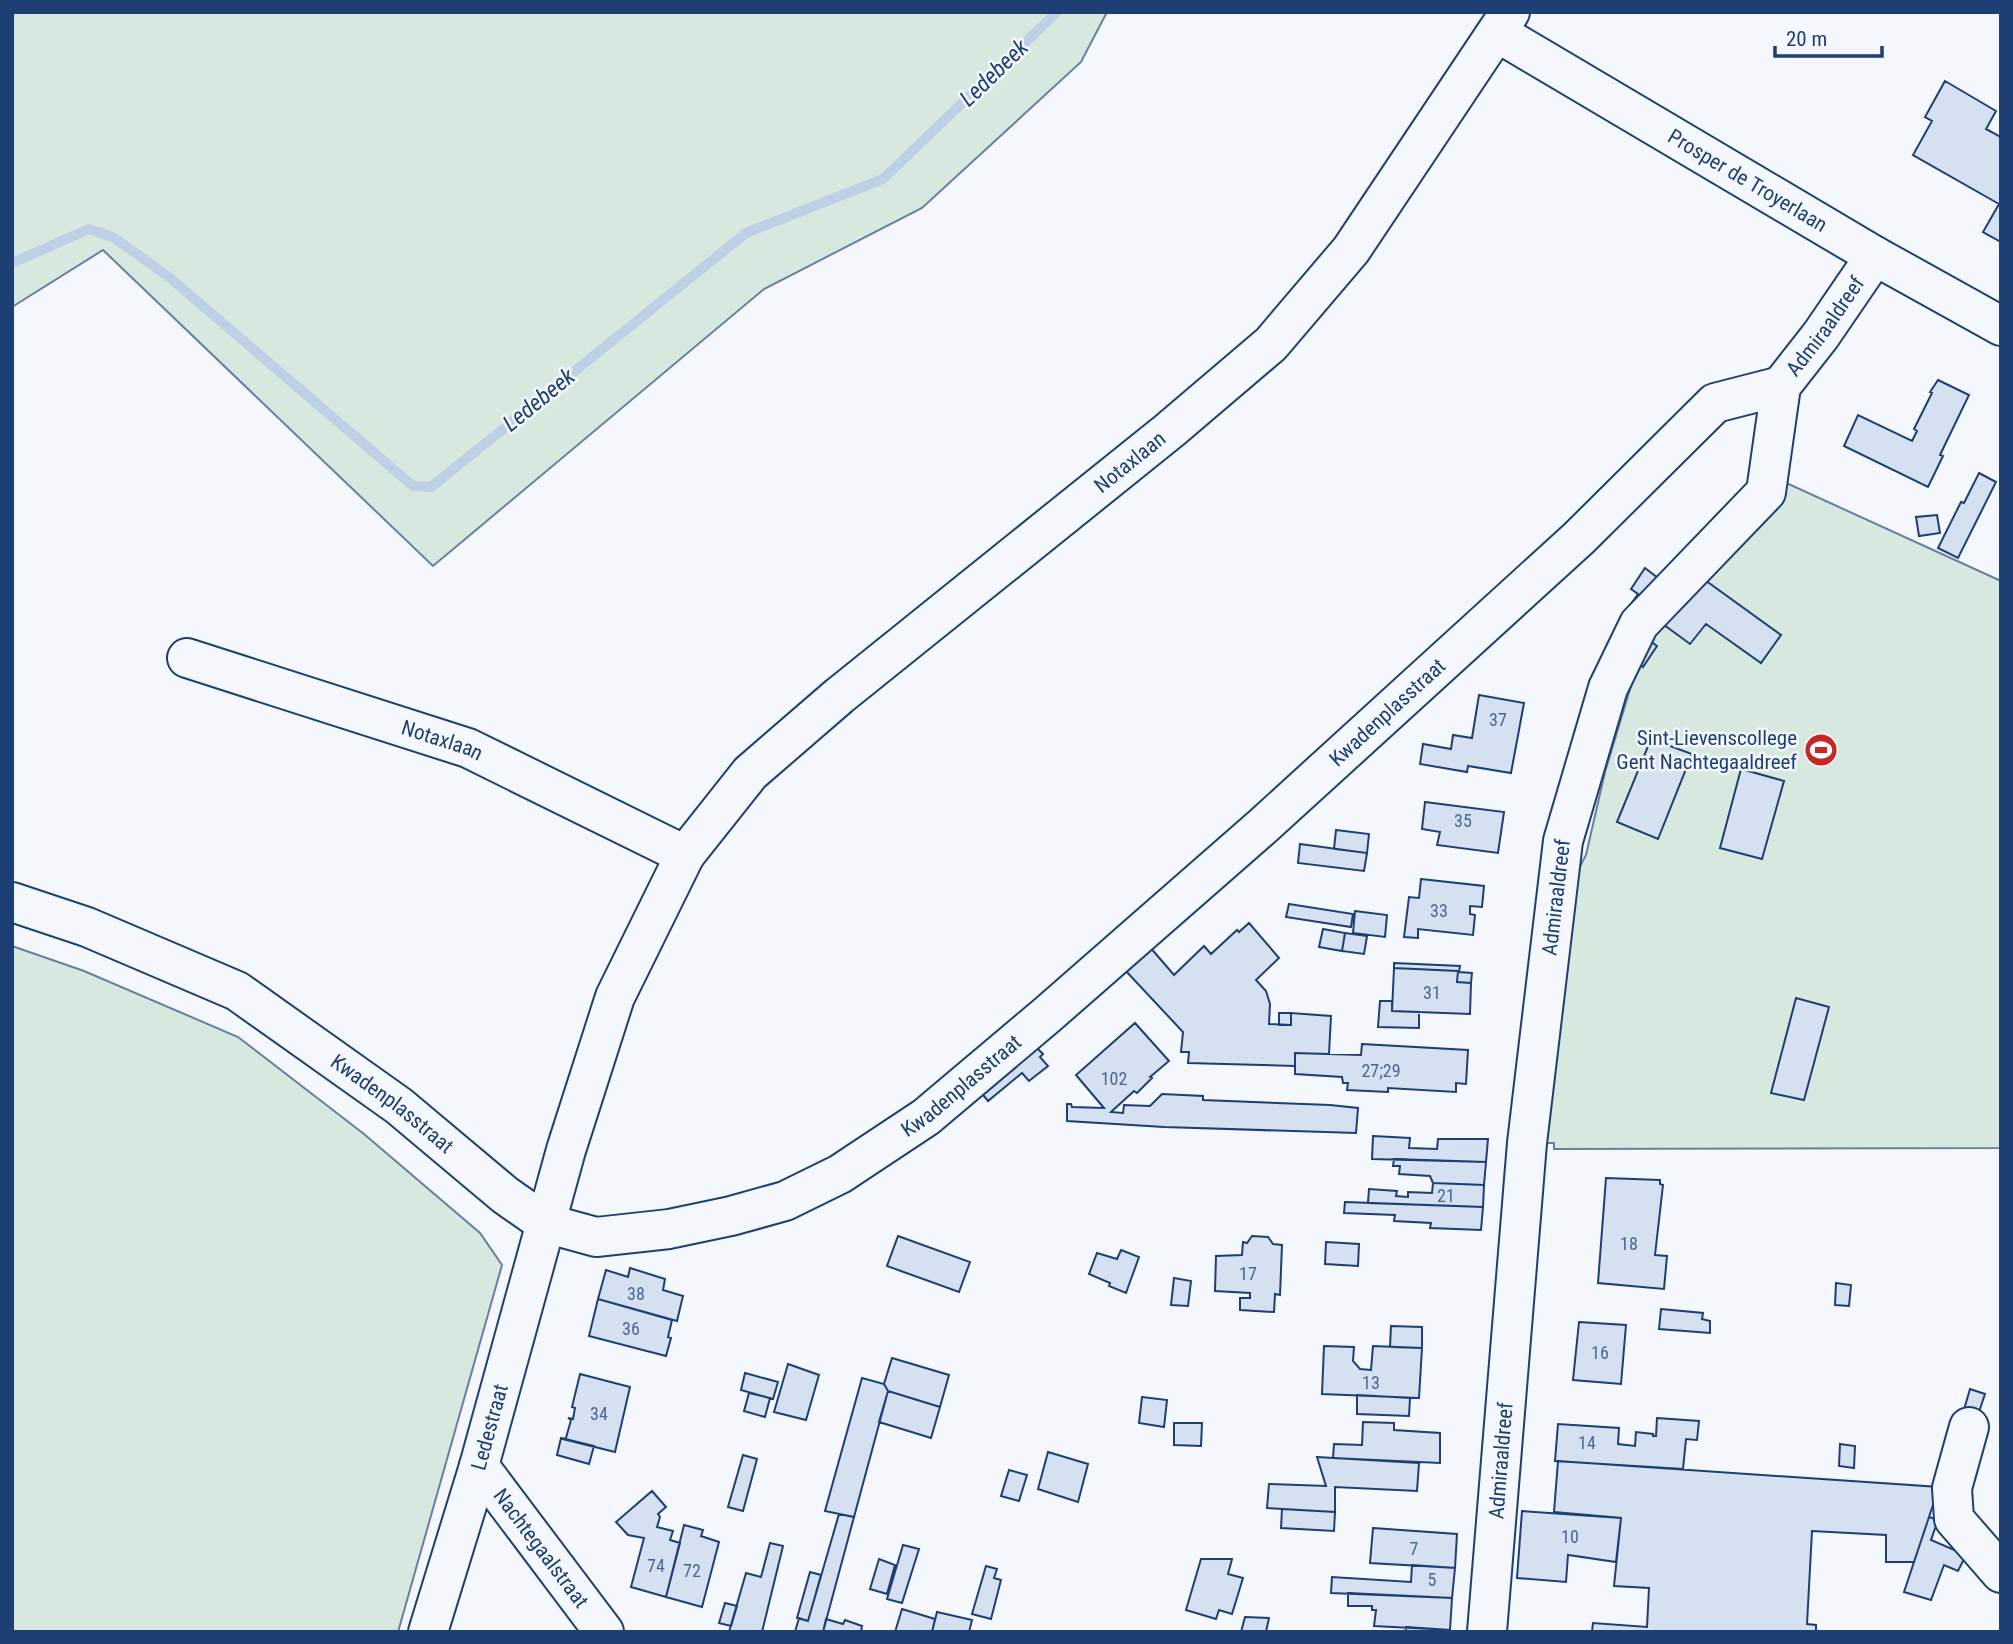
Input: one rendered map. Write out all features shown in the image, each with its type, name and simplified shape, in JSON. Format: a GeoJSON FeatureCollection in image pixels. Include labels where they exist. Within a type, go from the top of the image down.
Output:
{"type":"FeatureCollection","features":[{"type":"Feature","properties":{"kind":"street","name":"Prosper de Troyerlaan"},"geometry":{"type":"LineString","coordinates":[[1504,22],[1875,256],[2001,326]]}},
{"type":"Feature","properties":{"kind":"street","name":"Notaxlaan"},"geometry":{"type":"LineString","coordinates":[[545,1223],[615,997],[685,855],[750,773],[839,696],[1170,430],[1271,344],[1351,250],[1504,22]]}},
{"type":"Feature","properties":{"kind":"street","name":"Admiraaldreef"},"geometry":{"type":"LineString","coordinates":[[1487,1632],[1527,1143],[1563,841],[1608,688],[1639,624],[1766,492],[1781,386],[1821,335],[1875,256]]}},
{"type":"Feature","properties":{"kind":"street","name":"Kwadenplasstraat"},"geometry":{"type":"LineString","coordinates":[[12,902],[87,927],[237,991],[399,1106],[505,1195],[545,1223],[596,1237],[669,1229],[785,1201],[840,1174],[926,1117],[1047,1015],[1273,817],[1579,538],[1715,403],[1781,386]]}},
{"type":"Feature","properties":{"kind":"street","name":"Notaxlaan"},"geometry":{"type":"LineString","coordinates":[[187,658],[468,748],[685,855]]}},
{"type":"Feature","properties":{"kind":"street","name":"Ledestraat"},"geometry":{"type":"LineString","coordinates":[[428,1632],[479,1466],[545,1223]]}},
{"type":"Feature","properties":{"kind":"street"},"geometry":{"type":"LineString","coordinates":[[1969,1427],[1952,1488],[1954,1519],[2001,1573]]}},
{"type":"Feature","properties":{"kind":"street","name":"Nachtegaalstraat"},"geometry":{"type":"LineString","coordinates":[[479,1466],[604,1632]]}},
{"type":"Feature","properties":{"kind":"shaded area"},"geometry":{"type":"Polygon","coordinates":[[[12,12],[1107,12],[1081,62],[922,208],[764,289],[433,566],[103,250],[12,307],[12,12]]]}},
{"type":"Feature","properties":{"kind":"shaded area","name":"Sint-Lievenscollege Gent Nachtegaaldreef"},"geometry":{"type":"Polygon","coordinates":[[[1782,481],[2001,581],[2001,1148],[1554,1149],[1554,1143],[1527,1143],[1553,918],[1586,855],[1605,772],[1647,633],[1782,481]]]}},
{"type":"Feature","properties":{"kind":"shaded area"},"geometry":{"type":"Polygon","coordinates":[[[12,946],[84,971],[238,1037],[364,1134],[480,1233],[502,1265],[398,1632],[12,1632],[12,946]]]}},
{"type":"Feature","properties":{"kind":"building"},"geometry":{"type":"Polygon","coordinates":[[[1945,81],[1996,111],[1986,129],[2001,137],[2001,242],[1983,232],[1999,204],[1913,155],[1932,121],[1925,117],[1945,81]]]}},
{"type":"Feature","properties":{"kind":"building"},"geometry":{"type":"Polygon","coordinates":[[[1938,380],[1969,395],[1928,487],[1844,446],[1858,415],[1912,441],[1917,431],[1914,429],[1938,380]]]}},
{"type":"Feature","properties":{"kind":"building"},"geometry":{"type":"Polygon","coordinates":[[[1979,473],[1996,482],[1958,558],[1938,548],[1979,473]]]}},
{"type":"Feature","properties":{"kind":"building"},"geometry":{"type":"Polygon","coordinates":[[[1937,515],[1940,533],[1919,536],[1916,517],[1937,515]]]}},
{"type":"Feature","properties":{"kind":"building"},"geometry":{"type":"Polygon","coordinates":[[[1645,568],[1658,578],[1636,608],[1631,604],[1638,594],[1631,589],[1645,568]]]}},
{"type":"Feature","properties":{"kind":"building"},"geometry":{"type":"Polygon","coordinates":[[[1691,570],[1781,635],[1761,663],[1706,624],[1690,644],[1656,619],[1691,570]]]}},
{"type":"Feature","properties":{"kind":"building"},"geometry":{"type":"Polygon","coordinates":[[[1643,636],[1657,646],[1643,667],[1628,657],[1643,636]]]}},
{"type":"Feature","properties":{"kind":"building"},"geometry":{"type":"Polygon","coordinates":[[[1479,695],[1524,703],[1511,773],[1468,766],[1467,772],[1420,764],[1423,744],[1451,749],[1453,735],[1472,738],[1479,695]]]}},
{"type":"Feature","properties":{"kind":"building"},"geometry":{"type":"Polygon","coordinates":[[[1651,739],[1692,754],[1658,839],[1617,822],[1651,739]]]}},
{"type":"Feature","properties":{"kind":"building"},"geometry":{"type":"Polygon","coordinates":[[[1741,769],[1784,781],[1762,859],[1720,848],[1741,769]]]}},
{"type":"Feature","properties":{"kind":"building"},"geometry":{"type":"Polygon","coordinates":[[[1425,802],[1504,812],[1498,853],[1437,845],[1440,832],[1422,829],[1425,802]]]}},
{"type":"Feature","properties":{"kind":"building"},"geometry":{"type":"Polygon","coordinates":[[[1336,830],[1369,834],[1367,853],[1334,849],[1336,830]]]}},
{"type":"Feature","properties":{"kind":"building"},"geometry":{"type":"Polygon","coordinates":[[[1300,844],[1367,853],[1364,871],[1298,863],[1300,844]]]}},
{"type":"Feature","properties":{"kind":"building"},"geometry":{"type":"Polygon","coordinates":[[[1421,879],[1484,886],[1482,907],[1470,906],[1470,914],[1475,915],[1473,935],[1418,929],[1418,938],[1404,937],[1409,897],[1419,898],[1421,879]]]}},
{"type":"Feature","properties":{"kind":"building"},"geometry":{"type":"Polygon","coordinates":[[[1289,904],[1353,914],[1351,927],[1286,917],[1289,904]]]}},
{"type":"Feature","properties":{"kind":"building"},"geometry":{"type":"Polygon","coordinates":[[[1355,911],[1387,915],[1385,937],[1353,933],[1355,911]]]}},
{"type":"Feature","properties":{"kind":"building"},"geometry":{"type":"Polygon","coordinates":[[[1249,923],[1279,958],[1256,980],[1266,991],[1270,1004],[1269,1024],[1291,1025],[1291,1013],[1331,1016],[1329,1054],[1295,1053],[1295,1066],[1188,1063],[1189,1052],[1181,1052],[1183,1032],[1124,969],[1149,946],[1174,975],[1204,946],[1211,954],[1237,930],[1239,932],[1249,923]]]}},
{"type":"Feature","properties":{"kind":"building"},"geometry":{"type":"Polygon","coordinates":[[[1323,929],[1345,933],[1342,951],[1319,947],[1323,929]]]}},
{"type":"Feature","properties":{"kind":"building"},"geometry":{"type":"Polygon","coordinates":[[[1345,933],[1367,936],[1364,954],[1342,951],[1345,933]]]}},
{"type":"Feature","properties":{"kind":"building"},"geometry":{"type":"Polygon","coordinates":[[[1394,963],[1460,966],[1459,972],[1472,973],[1471,983],[1457,982],[1458,971],[1394,968],[1394,963]]]}},
{"type":"Feature","properties":{"kind":"building"},"geometry":{"type":"Polygon","coordinates":[[[1394,968],[1458,971],[1457,982],[1471,983],[1470,1014],[1392,1011],[1394,968]]]}},
{"type":"Feature","properties":{"kind":"building"},"geometry":{"type":"Polygon","coordinates":[[[1796,998],[1829,1007],[1804,1100],[1771,1093],[1796,998]]]}},
{"type":"Feature","properties":{"kind":"building"},"geometry":{"type":"Polygon","coordinates":[[[1380,1001],[1392,1001],[1392,1011],[1419,1012],[1419,1028],[1378,1027],[1380,1001]]]}},
{"type":"Feature","properties":{"kind":"building"},"geometry":{"type":"Polygon","coordinates":[[[1279,1013],[1291,1013],[1291,1025],[1279,1025],[1279,1013]]]}},
{"type":"Feature","properties":{"kind":"building"},"geometry":{"type":"Polygon","coordinates":[[[1135,1023],[1169,1061],[1150,1077],[1152,1078],[1137,1093],[1134,1091],[1111,1112],[1123,1113],[1124,1105],[1150,1106],[1162,1094],[1203,1096],[1203,1100],[1330,1105],[1358,1108],[1356,1133],[1067,1121],[1067,1104],[1072,1107],[1104,1108],[1076,1075],[1135,1023]]]}},
{"type":"Feature","properties":{"kind":"building"},"geometry":{"type":"Polygon","coordinates":[[[1033,1044],[1043,1054],[1040,1057],[1048,1066],[1029,1081],[1022,1073],[988,1101],[979,1090],[1033,1044]]]}},
{"type":"Feature","properties":{"kind":"building"},"geometry":{"type":"Polygon","coordinates":[[[1362,1044],[1468,1050],[1466,1084],[1456,1083],[1456,1092],[1388,1088],[1388,1092],[1347,1090],[1348,1083],[1343,1083],[1342,1077],[1295,1074],[1295,1053],[1361,1055],[1362,1044]]]}},
{"type":"Feature","properties":{"kind":"building"},"geometry":{"type":"Polygon","coordinates":[[[1373,1136],[1410,1138],[1409,1148],[1437,1149],[1438,1139],[1488,1139],[1486,1162],[1372,1159],[1373,1136]]]}},
{"type":"Feature","properties":{"kind":"building"},"geometry":{"type":"Polygon","coordinates":[[[1394,1159],[1486,1162],[1484,1185],[1433,1183],[1430,1176],[1399,1174],[1400,1166],[1393,1166],[1394,1159]]]}},
{"type":"Feature","properties":{"kind":"building"},"geometry":{"type":"Polygon","coordinates":[[[1606,1178],[1660,1180],[1663,1185],[1655,1255],[1667,1256],[1664,1289],[1598,1283],[1606,1178]]]}},
{"type":"Feature","properties":{"kind":"building"},"geometry":{"type":"Polygon","coordinates":[[[1433,1183],[1484,1185],[1483,1207],[1368,1203],[1369,1189],[1397,1191],[1396,1196],[1408,1197],[1408,1192],[1432,1193],[1433,1183]]]}},
{"type":"Feature","properties":{"kind":"building"},"geometry":{"type":"Polygon","coordinates":[[[1345,1202],[1483,1207],[1481,1230],[1430,1228],[1431,1223],[1394,1221],[1395,1215],[1344,1213],[1345,1202]]]}},
{"type":"Feature","properties":{"kind":"building"},"geometry":{"type":"Polygon","coordinates":[[[898,1236],[970,1262],[959,1292],[887,1266],[898,1236]]]}},
{"type":"Feature","properties":{"kind":"building"},"geometry":{"type":"Polygon","coordinates":[[[1252,1236],[1268,1237],[1273,1244],[1282,1245],[1280,1295],[1275,1294],[1274,1312],[1240,1310],[1240,1298],[1250,1298],[1250,1293],[1215,1291],[1216,1256],[1242,1255],[1243,1242],[1247,1243],[1252,1236]]]}},
{"type":"Feature","properties":{"kind":"building"},"geometry":{"type":"Polygon","coordinates":[[[1326,1242],[1359,1244],[1358,1266],[1325,1264],[1326,1242]]]}},
{"type":"Feature","properties":{"kind":"building"},"geometry":{"type":"Polygon","coordinates":[[[1121,1250],[1139,1257],[1126,1293],[1089,1274],[1097,1253],[1117,1259],[1121,1250]]]}},
{"type":"Feature","properties":{"kind":"building"},"geometry":{"type":"Polygon","coordinates":[[[630,1268],[665,1279],[663,1290],[683,1296],[677,1321],[598,1299],[606,1270],[628,1277],[630,1268]]]}},
{"type":"Feature","properties":{"kind":"building"},"geometry":{"type":"Polygon","coordinates":[[[1174,1278],[1191,1281],[1188,1306],[1171,1305],[1174,1278]]]}},
{"type":"Feature","properties":{"kind":"building"},"geometry":{"type":"Polygon","coordinates":[[[1836,1283],[1851,1285],[1849,1306],[1835,1305],[1836,1283]]]}},
{"type":"Feature","properties":{"kind":"building"},"geometry":{"type":"Polygon","coordinates":[[[598,1299],[672,1320],[666,1356],[589,1336],[598,1299]]]}},
{"type":"Feature","properties":{"kind":"building"},"geometry":{"type":"Polygon","coordinates":[[[1661,1309],[1703,1313],[1702,1319],[1710,1321],[1710,1333],[1659,1329],[1661,1309]]]}},
{"type":"Feature","properties":{"kind":"building"},"geometry":{"type":"Polygon","coordinates":[[[1579,1322],[1626,1325],[1621,1384],[1573,1380],[1579,1322]]]}},
{"type":"Feature","properties":{"kind":"building"},"geometry":{"type":"Polygon","coordinates":[[[1391,1326],[1422,1327],[1422,1348],[1390,1347],[1391,1326]]]}},
{"type":"Feature","properties":{"kind":"building"},"geometry":{"type":"Polygon","coordinates":[[[1324,1346],[1354,1347],[1353,1361],[1360,1369],[1371,1370],[1373,1346],[1422,1348],[1419,1398],[1322,1394],[1324,1346]]]}},
{"type":"Feature","properties":{"kind":"building"},"geometry":{"type":"Polygon","coordinates":[[[892,1358],[949,1375],[940,1407],[888,1391],[884,1384],[892,1358]]]}},
{"type":"Feature","properties":{"kind":"building"},"geometry":{"type":"Polygon","coordinates":[[[788,1364],[819,1375],[806,1420],[774,1412],[788,1364]]]}},
{"type":"Feature","properties":{"kind":"building"},"geometry":{"type":"Polygon","coordinates":[[[745,1373],[778,1382],[773,1399],[741,1390],[745,1373]]]}},
{"type":"Feature","properties":{"kind":"building"},"geometry":{"type":"Polygon","coordinates":[[[580,1374],[630,1387],[615,1452],[563,1439],[566,1438],[571,1420],[568,1418],[573,1419],[575,1408],[572,1407],[580,1374]]]}},
{"type":"Feature","properties":{"kind":"building"},"geometry":{"type":"Polygon","coordinates":[[[862,1378],[884,1384],[888,1391],[854,1517],[825,1511],[862,1378]]]}},
{"type":"Feature","properties":{"kind":"building"},"geometry":{"type":"Polygon","coordinates":[[[1970,1389],[1985,1394],[1977,1418],[1963,1413],[1970,1389]]]}},
{"type":"Feature","properties":{"kind":"building"},"geometry":{"type":"Polygon","coordinates":[[[888,1391],[940,1407],[931,1438],[879,1422],[888,1391]]]}},
{"type":"Feature","properties":{"kind":"building"},"geometry":{"type":"Polygon","coordinates":[[[749,1393],[770,1398],[765,1417],[744,1411],[749,1393]]]}},
{"type":"Feature","properties":{"kind":"building"},"geometry":{"type":"Polygon","coordinates":[[[1357,1395],[1410,1398],[1409,1416],[1357,1414],[1357,1395]]]}},
{"type":"Feature","properties":{"kind":"building"},"geometry":{"type":"Polygon","coordinates":[[[1142,1397],[1167,1400],[1164,1427],[1139,1423],[1142,1397]]]}},
{"type":"Feature","properties":{"kind":"building"},"geometry":{"type":"Polygon","coordinates":[[[1657,1418],[1699,1421],[1697,1440],[1686,1439],[1683,1469],[1555,1461],[1558,1424],[1619,1428],[1618,1444],[1635,1446],[1636,1432],[1656,1436],[1657,1418]]]}},
{"type":"Feature","properties":{"kind":"building"},"geometry":{"type":"Polygon","coordinates":[[[1363,1422],[1394,1423],[1394,1430],[1440,1433],[1440,1463],[1333,1458],[1334,1444],[1362,1445],[1363,1422]]]}},
{"type":"Feature","properties":{"kind":"building"},"geometry":{"type":"Polygon","coordinates":[[[1174,1423],[1202,1423],[1201,1446],[1174,1445],[1174,1423]]]}},
{"type":"Feature","properties":{"kind":"building"},"geometry":{"type":"Polygon","coordinates":[[[561,1438],[594,1446],[589,1464],[557,1455],[561,1438]]]}},
{"type":"Feature","properties":{"kind":"building"},"geometry":{"type":"Polygon","coordinates":[[[1840,1444],[1855,1446],[1854,1468],[1839,1466],[1840,1444]]]}},
{"type":"Feature","properties":{"kind":"building"},"geometry":{"type":"Polygon","coordinates":[[[1048,1452],[1088,1464],[1078,1502],[1038,1489],[1048,1452]]]}},
{"type":"Feature","properties":{"kind":"building"},"geometry":{"type":"Polygon","coordinates":[[[743,1455],[757,1459],[743,1511],[728,1507],[743,1455]]]}},
{"type":"Feature","properties":{"kind":"building"},"geometry":{"type":"Polygon","coordinates":[[[1317,1457],[1419,1463],[1417,1491],[1335,1487],[1335,1512],[1267,1508],[1269,1484],[1326,1486],[1317,1457]]]}},
{"type":"Feature","properties":{"kind":"building"},"geometry":{"type":"Polygon","coordinates":[[[1558,1461],[1939,1487],[1914,1562],[1886,1562],[1886,1535],[1812,1531],[1807,1624],[1816,1625],[1816,1632],[1592,1632],[1593,1623],[1647,1627],[1649,1588],[1614,1586],[1621,1518],[1554,1512],[1558,1461]]]}},
{"type":"Feature","properties":{"kind":"building"},"geometry":{"type":"Polygon","coordinates":[[[1009,1470],[1027,1475],[1019,1501],[1001,1496],[1009,1470]]]}},
{"type":"Feature","properties":{"kind":"building"},"geometry":{"type":"Polygon","coordinates":[[[652,1491],[666,1507],[658,1514],[660,1517],[657,1527],[673,1531],[670,1540],[680,1543],[666,1597],[631,1587],[644,1538],[628,1535],[616,1522],[652,1491]]]}},
{"type":"Feature","properties":{"kind":"building"},"geometry":{"type":"Polygon","coordinates":[[[1282,1509],[1335,1512],[1334,1531],[1281,1528],[1282,1509]]]}},
{"type":"Feature","properties":{"kind":"building"},"geometry":{"type":"Polygon","coordinates":[[[1522,1511],[1621,1518],[1616,1562],[1568,1555],[1566,1582],[1517,1578],[1522,1511]]]}},
{"type":"Feature","properties":{"kind":"building"},"geometry":{"type":"Polygon","coordinates":[[[839,1514],[854,1517],[823,1632],[795,1632],[799,1618],[808,1621],[839,1514]]]}},
{"type":"Feature","properties":{"kind":"building"},"geometry":{"type":"Polygon","coordinates":[[[1929,1517],[1938,1520],[1931,1540],[1966,1555],[1958,1571],[1944,1565],[1931,1600],[1904,1592],[1929,1517]]]}},
{"type":"Feature","properties":{"kind":"building"},"geometry":{"type":"Polygon","coordinates":[[[684,1525],[703,1530],[701,1536],[719,1542],[702,1607],[666,1597],[684,1525]]]}},
{"type":"Feature","properties":{"kind":"building"},"geometry":{"type":"Polygon","coordinates":[[[1373,1528],[1457,1534],[1455,1568],[1370,1563],[1373,1528]]]}},
{"type":"Feature","properties":{"kind":"building"},"geometry":{"type":"Polygon","coordinates":[[[770,1543],[783,1546],[762,1632],[729,1632],[746,1573],[761,1577],[770,1543]]]}},
{"type":"Feature","properties":{"kind":"building"},"geometry":{"type":"Polygon","coordinates":[[[903,1545],[919,1549],[902,1603],[887,1599],[903,1545]]]}},
{"type":"Feature","properties":{"kind":"building"},"geometry":{"type":"Polygon","coordinates":[[[879,1559],[895,1565],[887,1594],[870,1589],[879,1559]]]}},
{"type":"Feature","properties":{"kind":"building"},"geometry":{"type":"Polygon","coordinates":[[[1201,1559],[1232,1559],[1228,1574],[1243,1578],[1232,1614],[1219,1610],[1216,1619],[1186,1610],[1201,1559]]]}},
{"type":"Feature","properties":{"kind":"building"},"geometry":{"type":"Polygon","coordinates":[[[1412,1565],[1455,1568],[1452,1598],[1331,1593],[1332,1577],[1411,1582],[1412,1565]]]}},
{"type":"Feature","properties":{"kind":"building"},"geometry":{"type":"Polygon","coordinates":[[[986,1566],[997,1569],[994,1578],[1001,1580],[991,1619],[972,1614],[986,1566]]]}},
{"type":"Feature","properties":{"kind":"building"},"geometry":{"type":"Polygon","coordinates":[[[810,1572],[821,1575],[808,1621],[797,1618],[810,1572]]]}},
{"type":"Feature","properties":{"kind":"building"},"geometry":{"type":"Polygon","coordinates":[[[1348,1593],[1452,1598],[1450,1630],[1374,1626],[1376,1610],[1372,1610],[1372,1606],[1348,1606],[1348,1593]]]}},
{"type":"Feature","properties":{"kind":"building"},"geometry":{"type":"Polygon","coordinates":[[[725,1603],[737,1606],[731,1626],[719,1623],[725,1603]]]}},
{"type":"Feature","properties":{"kind":"building"},"geometry":{"type":"Polygon","coordinates":[[[902,1609],[935,1619],[932,1632],[895,1632],[902,1609]]]}},
{"type":"Feature","properties":{"kind":"building"},"geometry":{"type":"Polygon","coordinates":[[[937,1612],[972,1620],[969,1632],[932,1632],[937,1612]]]}},
{"type":"Feature","properties":{"kind":"building"},"geometry":{"type":"Polygon","coordinates":[[[1245,1617],[1269,1618],[1266,1632],[1241,1632],[1245,1617]]]}},
{"type":"Feature","properties":{"kind":"building"},"geometry":{"type":"Polygon","coordinates":[[[826,1619],[843,1624],[845,1620],[862,1626],[861,1632],[823,1632],[826,1619]]]}},
{"type":"Feature","properties":{"kind":"building"},"geometry":{"type":"Polygon","coordinates":[[[1406,1627],[1450,1630],[1450,1632],[1406,1632],[1406,1627]]]}},
{"type":"Feature","properties":{"kind":"waterway","name":"Ledebeek"},"geometry":{"type":"LineString","coordinates":[[12,263],[89,229],[113,237],[169,277],[413,486],[431,487],[746,233],[883,179],[1057,12]]}},
{"type":"Feature","properties":{"kind":"place","name":"Sint-Lievenscollege Gent Nachtegaaldreef"},"geometry":{"type":"Point","coordinates":[1821,750]}}]}
